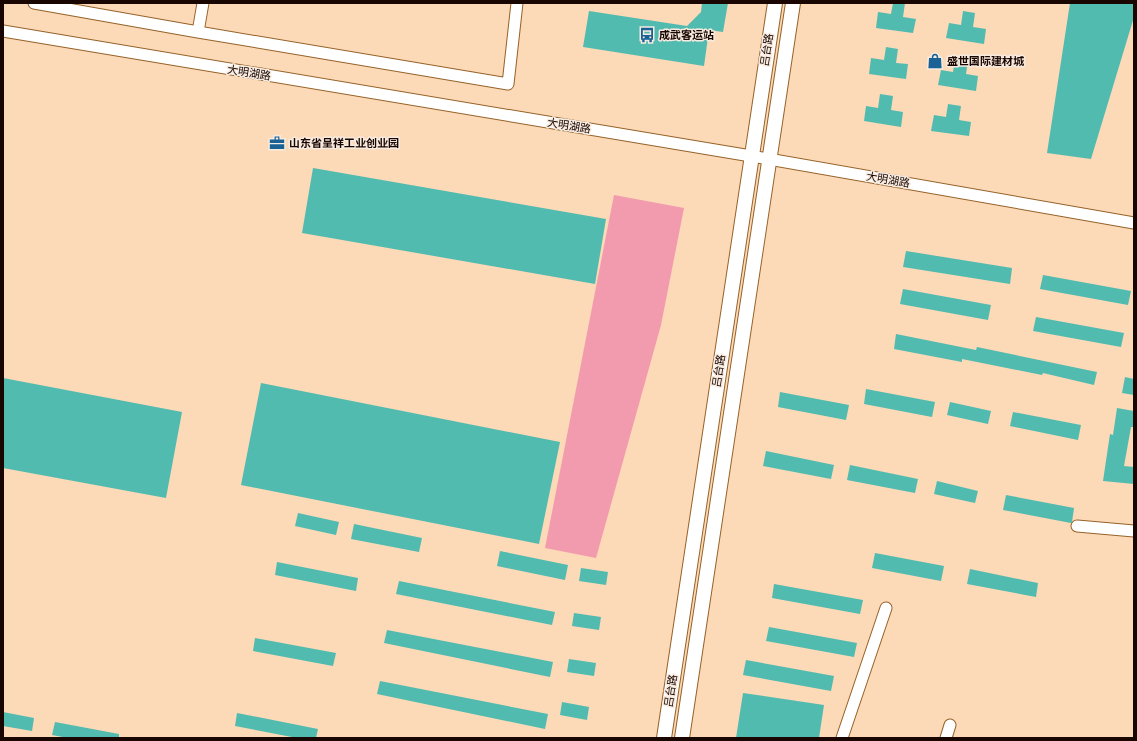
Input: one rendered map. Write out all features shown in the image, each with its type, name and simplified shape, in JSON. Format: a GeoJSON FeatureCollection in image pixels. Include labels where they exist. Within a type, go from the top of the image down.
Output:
{"type":"FeatureCollection","features":[{"type":"Feature","properties":{"kind":"main road","name":"吕台路"},"geometry":{"type":"LineString","coordinates":[[664,738],[775,3]]}},
{"type":"Feature","properties":{"kind":"main road","name":"吕台路"},"geometry":{"type":"LineString","coordinates":[[682,738],[792,3]]}},
{"type":"Feature","properties":{"kind":"street"},"geometry":{"type":"LineString","coordinates":[[34,3],[84,7],[198,32],[508,84],[517,3]]}},
{"type":"Feature","properties":{"kind":"street"},"geometry":{"type":"LineString","coordinates":[[198,32],[203,3]]}},
{"type":"Feature","properties":{"kind":"street","name":"大明湖路"},"geometry":{"type":"LineString","coordinates":[[3,31],[752,156],[1134,223]]}},
{"type":"Feature","properties":{"kind":"street"},"geometry":{"type":"LineString","coordinates":[[1077,526],[1134,531]]}},
{"type":"Feature","properties":{"kind":"street"},"geometry":{"type":"LineString","coordinates":[[842,738],[886,608]]}},
{"type":"Feature","properties":{"kind":"street"},"geometry":{"type":"LineString","coordinates":[[946,738],[950,725]]}},
{"type":"Feature","properties":{"kind":"shaded area"},"geometry":{"type":"Polygon","coordinates":[[[614,195],[684,208],[661,325],[596,558],[545,548],[614,195]]]}},
{"type":"Feature","properties":{"kind":"building"},"geometry":{"type":"Polygon","coordinates":[[[702,3],[728,3],[723,32],[709,30],[704,66],[583,47],[589,11],[687,26],[701,12],[702,3]]]}},
{"type":"Feature","properties":{"kind":"building"},"geometry":{"type":"Polygon","coordinates":[[[893,3],[905,3],[903,17],[916,19],[913,33],[876,28],[878,12],[891,14],[893,3]]]}},
{"type":"Feature","properties":{"kind":"building"},"geometry":{"type":"Polygon","coordinates":[[[1070,3],[1134,3],[1134,17],[1091,159],[1047,153],[1070,3]]]}},
{"type":"Feature","properties":{"kind":"building"},"geometry":{"type":"Polygon","coordinates":[[[963,11],[975,13],[973,27],[986,29],[984,44],[946,38],[949,23],[961,25],[963,11]]]}},
{"type":"Feature","properties":{"kind":"building"},"geometry":{"type":"Polygon","coordinates":[[[886,47],[898,49],[896,63],[908,64],[906,79],[869,74],[871,58],[884,60],[886,47]]]}},
{"type":"Feature","properties":{"kind":"building"},"geometry":{"type":"Polygon","coordinates":[[[955,59],[968,60],[966,74],[978,76],[976,91],[938,85],[941,70],[953,72],[955,59]]]}},
{"type":"Feature","properties":{"kind":"building"},"geometry":{"type":"Polygon","coordinates":[[[880,94],[893,96],[891,110],[903,112],[901,127],[864,121],[866,106],[878,108],[880,94]]]}},
{"type":"Feature","properties":{"kind":"building"},"geometry":{"type":"Polygon","coordinates":[[[948,104],[961,106],[959,120],[971,122],[969,136],[931,131],[934,115],[946,117],[948,104]]]}},
{"type":"Feature","properties":{"kind":"building"},"geometry":{"type":"Polygon","coordinates":[[[313,168],[606,219],[595,284],[302,233],[313,168]]]}},
{"type":"Feature","properties":{"kind":"building"},"geometry":{"type":"Polygon","coordinates":[[[906,251],[1012,268],[1010,284],[903,267],[906,251]]]}},
{"type":"Feature","properties":{"kind":"building"},"geometry":{"type":"Polygon","coordinates":[[[1043,275],[1131,291],[1128,305],[1040,289],[1043,275]]]}},
{"type":"Feature","properties":{"kind":"building"},"geometry":{"type":"Polygon","coordinates":[[[903,289],[991,305],[988,320],[900,304],[903,289]]]}},
{"type":"Feature","properties":{"kind":"building"},"geometry":{"type":"Polygon","coordinates":[[[1036,317],[1124,333],[1121,347],[1033,331],[1036,317]]]}},
{"type":"Feature","properties":{"kind":"building"},"geometry":{"type":"Polygon","coordinates":[[[896,334],[976,350],[977,347],[1097,372],[1094,385],[1043,373],[1042,375],[962,359],[962,362],[894,349],[896,334]]]}},
{"type":"Feature","properties":{"kind":"building"},"geometry":{"type":"Polygon","coordinates":[[[1125,377],[1134,379],[1134,395],[1122,393],[1125,377]]]}},
{"type":"Feature","properties":{"kind":"building"},"geometry":{"type":"Polygon","coordinates":[[[3,378],[182,412],[166,498],[3,468],[3,378]]]}},
{"type":"Feature","properties":{"kind":"building"},"geometry":{"type":"Polygon","coordinates":[[[261,383],[560,442],[539,544],[241,485],[261,383]]]}},
{"type":"Feature","properties":{"kind":"building"},"geometry":{"type":"Polygon","coordinates":[[[866,389],[935,402],[932,417],[864,404],[866,389]]]}},
{"type":"Feature","properties":{"kind":"building"},"geometry":{"type":"Polygon","coordinates":[[[780,392],[849,405],[846,420],[778,407],[780,392]]]}},
{"type":"Feature","properties":{"kind":"building"},"geometry":{"type":"Polygon","coordinates":[[[950,402],[991,411],[988,424],[947,415],[950,402]]]}},
{"type":"Feature","properties":{"kind":"building"},"geometry":{"type":"Polygon","coordinates":[[[1117,408],[1134,411],[1133,427],[1131,427],[1124,466],[1134,467],[1134,484],[1103,481],[1110,434],[1113,435],[1117,408]]]}},
{"type":"Feature","properties":{"kind":"building"},"geometry":{"type":"Polygon","coordinates":[[[1013,412],[1081,425],[1078,440],[1010,426],[1013,412]]]}},
{"type":"Feature","properties":{"kind":"building"},"geometry":{"type":"Polygon","coordinates":[[[766,451],[834,465],[831,479],[763,466],[766,451]]]}},
{"type":"Feature","properties":{"kind":"building"},"geometry":{"type":"Polygon","coordinates":[[[850,465],[918,479],[915,493],[847,480],[850,465]]]}},
{"type":"Feature","properties":{"kind":"building"},"geometry":{"type":"Polygon","coordinates":[[[937,481],[978,491],[975,503],[934,494],[937,481]]]}},
{"type":"Feature","properties":{"kind":"building"},"geometry":{"type":"Polygon","coordinates":[[[1006,495],[1074,508],[1072,522],[1003,510],[1006,495]]]}},
{"type":"Feature","properties":{"kind":"building"},"geometry":{"type":"Polygon","coordinates":[[[298,513],[339,522],[336,535],[295,526],[298,513]]]}},
{"type":"Feature","properties":{"kind":"building"},"geometry":{"type":"Polygon","coordinates":[[[354,524],[422,538],[419,552],[351,539],[354,524]]]}},
{"type":"Feature","properties":{"kind":"building"},"geometry":{"type":"Polygon","coordinates":[[[500,551],[568,565],[565,580],[497,566],[500,551]]]}},
{"type":"Feature","properties":{"kind":"building"},"geometry":{"type":"Polygon","coordinates":[[[875,553],[944,566],[941,581],[872,568],[875,553]]]}},
{"type":"Feature","properties":{"kind":"building"},"geometry":{"type":"Polygon","coordinates":[[[277,562],[358,578],[356,591],[275,575],[277,562]]]}},
{"type":"Feature","properties":{"kind":"building"},"geometry":{"type":"Polygon","coordinates":[[[581,568],[608,572],[606,585],[579,581],[581,568]]]}},
{"type":"Feature","properties":{"kind":"building"},"geometry":{"type":"Polygon","coordinates":[[[970,569],[1038,583],[1036,597],[967,584],[970,569]]]}},
{"type":"Feature","properties":{"kind":"building"},"geometry":{"type":"Polygon","coordinates":[[[399,581],[555,612],[552,625],[396,594],[399,581]]]}},
{"type":"Feature","properties":{"kind":"building"},"geometry":{"type":"Polygon","coordinates":[[[774,584],[863,600],[860,614],[772,598],[774,584]]]}},
{"type":"Feature","properties":{"kind":"building"},"geometry":{"type":"Polygon","coordinates":[[[574,613],[601,617],[599,630],[572,626],[574,613]]]}},
{"type":"Feature","properties":{"kind":"building"},"geometry":{"type":"Polygon","coordinates":[[[769,627],[857,643],[854,657],[766,641],[769,627]]]}},
{"type":"Feature","properties":{"kind":"building"},"geometry":{"type":"Polygon","coordinates":[[[387,630],[553,662],[550,677],[384,643],[387,630]]]}},
{"type":"Feature","properties":{"kind":"building"},"geometry":{"type":"Polygon","coordinates":[[[255,638],[336,653],[333,666],[253,651],[255,638]]]}},
{"type":"Feature","properties":{"kind":"building"},"geometry":{"type":"Polygon","coordinates":[[[569,659],[596,663],[594,676],[567,672],[569,659]]]}},
{"type":"Feature","properties":{"kind":"building"},"geometry":{"type":"Polygon","coordinates":[[[746,660],[834,676],[831,691],[743,675],[746,660]]]}},
{"type":"Feature","properties":{"kind":"building"},"geometry":{"type":"Polygon","coordinates":[[[380,681],[548,714],[545,729],[377,694],[380,681]]]}},
{"type":"Feature","properties":{"kind":"building"},"geometry":{"type":"Polygon","coordinates":[[[743,693],[824,705],[819,738],[736,738],[743,693]]]}},
{"type":"Feature","properties":{"kind":"building"},"geometry":{"type":"Polygon","coordinates":[[[562,702],[589,707],[587,720],[560,715],[562,702]]]}},
{"type":"Feature","properties":{"kind":"building"},"geometry":{"type":"Polygon","coordinates":[[[3,712],[34,718],[32,731],[3,726],[3,712]]]}},
{"type":"Feature","properties":{"kind":"building"},"geometry":{"type":"Polygon","coordinates":[[[237,713],[318,729],[316,738],[297,738],[235,726],[237,713]]]}},
{"type":"Feature","properties":{"kind":"building"},"geometry":{"type":"Polygon","coordinates":[[[55,722],[119,734],[119,738],[68,738],[52,735],[55,722]]]}},
{"type":"Feature","properties":{"kind":"place","name":"成武客运站"},"geometry":{"type":"Point","coordinates":[647,35]}},
{"type":"Feature","properties":{"kind":"place","name":"盛世国际建材城"},"geometry":{"type":"Point","coordinates":[935,61]}},
{"type":"Feature","properties":{"kind":"place","name":"山东省呈祥工业创业园"},"geometry":{"type":"Point","coordinates":[277,143]}}]}
